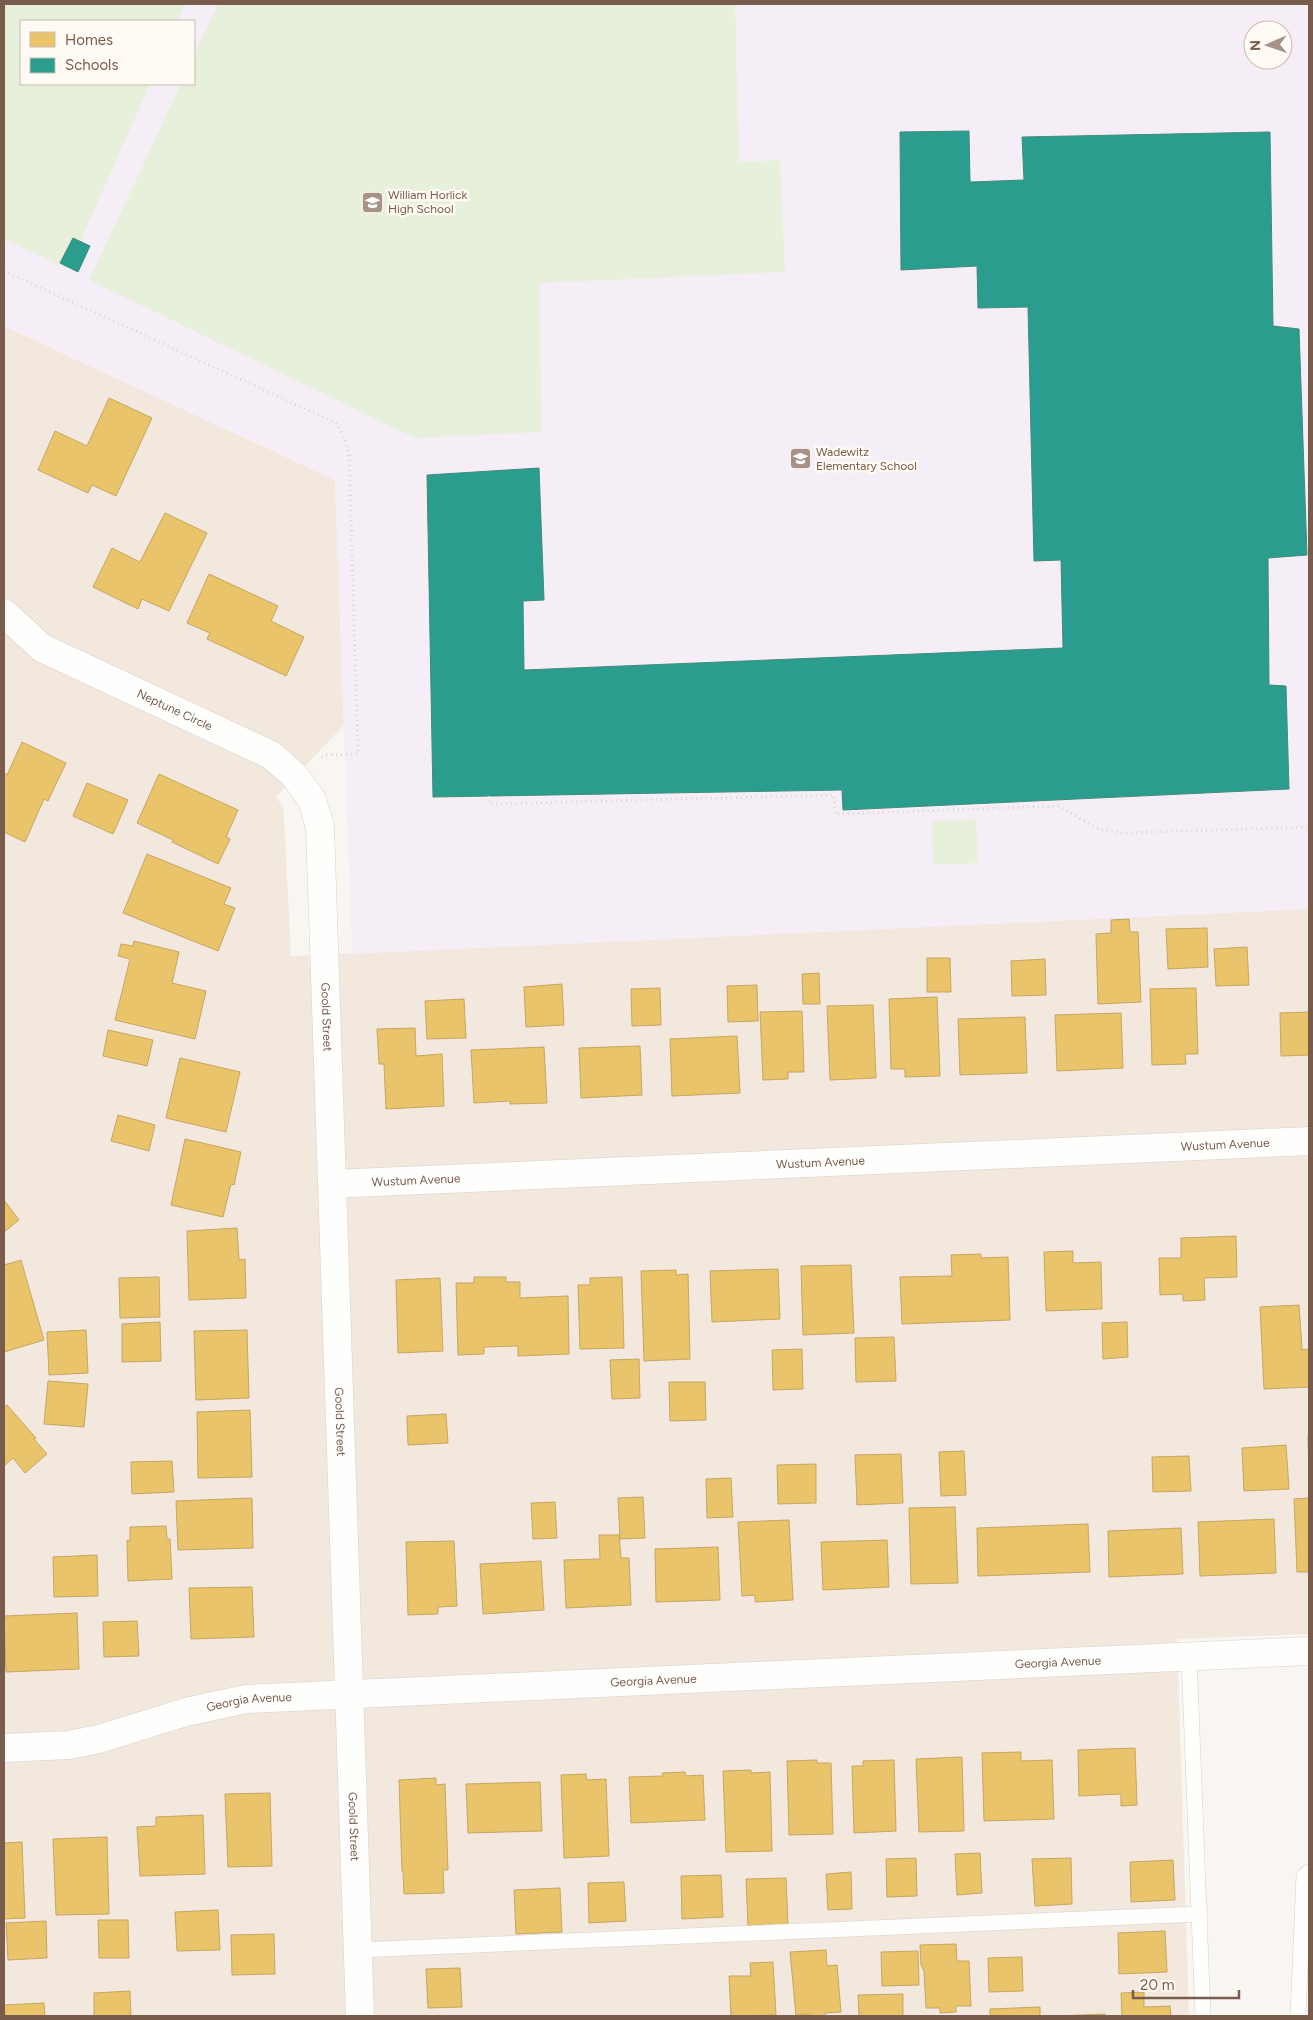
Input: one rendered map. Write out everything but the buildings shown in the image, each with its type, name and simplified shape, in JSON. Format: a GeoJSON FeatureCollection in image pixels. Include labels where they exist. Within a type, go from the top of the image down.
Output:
{"type":"FeatureCollection","features":[{"type":"Feature","properties":{"kind":"street","name":"Neptune Circle"},"geometry":{"type":"LineString","coordinates":[[4,613],[42,648],[270,755],[294,775],[312,800],[320,827]]}},
{"type":"Feature","properties":{"kind":"street","name":"Goold Street"},"geometry":{"type":"LineString","coordinates":[[320,827],[360,2016]]}},
{"type":"Feature","properties":{"kind":"street","name":"Wustum Avenue"},"geometry":{"type":"LineString","coordinates":[[332,1184],[1309,1141]]}},
{"type":"Feature","properties":{"kind":"street","name":"Georgia Avenue"},"geometry":{"type":"LineString","coordinates":[[4,1748],[69,1745],[99,1739],[186,1712],[246,1699],[1309,1651]]}},
{"type":"Feature","properties":{"kind":"lane"},"geometry":{"type":"LineString","coordinates":[[1189,1656],[1203,2016]]}},
{"type":"Feature","properties":{"kind":"lane"},"geometry":{"type":"LineString","coordinates":[[1298,2016],[1304,1876],[1309,1872]]}},
{"type":"Feature","properties":{"kind":"lane"},"geometry":{"type":"LineString","coordinates":[[358,1950],[1200,1914]]}},
{"type":"Feature","properties":{"kind":"path"},"geometry":{"type":"LineString","coordinates":[[4,271],[336,422],[349,452],[358,754],[325,755],[294,775]]}},
{"type":"Feature","properties":{"kind":"path"},"geometry":{"type":"LineString","coordinates":[[489,796],[489,804],[834,795],[835,814],[1058,806],[1099,830],[1121,833],[1309,827]]}},
{"type":"Feature","properties":{"kind":"shaded area","name":"Wadewitz Elementary School"},"geometry":{"type":"Polygon","coordinates":[[[4,4],[1309,4],[1309,909],[352,954],[335,480],[4,326],[4,4]]]}},
{"type":"Feature","properties":{"kind":"shaded area"},"geometry":{"type":"Polygon","coordinates":[[[4,326],[335,480],[344,725],[276,797],[283,807],[284,817],[291,956],[1309,909],[1309,1634],[1177,1639],[1189,2016],[4,2016],[4,326]]]}},
{"type":"Feature","properties":{"kind":"green space"},"geometry":{"type":"Polygon","coordinates":[[[4,4],[185,4],[177,20],[20,20],[20,85],[150,85],[68,269],[4,239],[4,4]]]}},
{"type":"Feature","properties":{"kind":"green space","name":"William Horlick High School"},"geometry":{"type":"Polygon","coordinates":[[[218,4],[735,4],[739,162],[780,160],[785,272],[540,283],[541,432],[415,438],[89,280],[181,85],[195,85],[195,53],[218,4]]]}},
{"type":"Feature","properties":{"kind":"green space"},"geometry":{"type":"Polygon","coordinates":[[[976,819],[978,863],[933,865],[932,821],[976,819]]]}},
{"type":"Feature","properties":{"kind":"place","name":"William Horlick High School"},"geometry":{"type":"Point","coordinates":[372,202]}},
{"type":"Feature","properties":{"kind":"place","name":"Wadewitz Elementary School"},"geometry":{"type":"Point","coordinates":[800,459]}}]}
